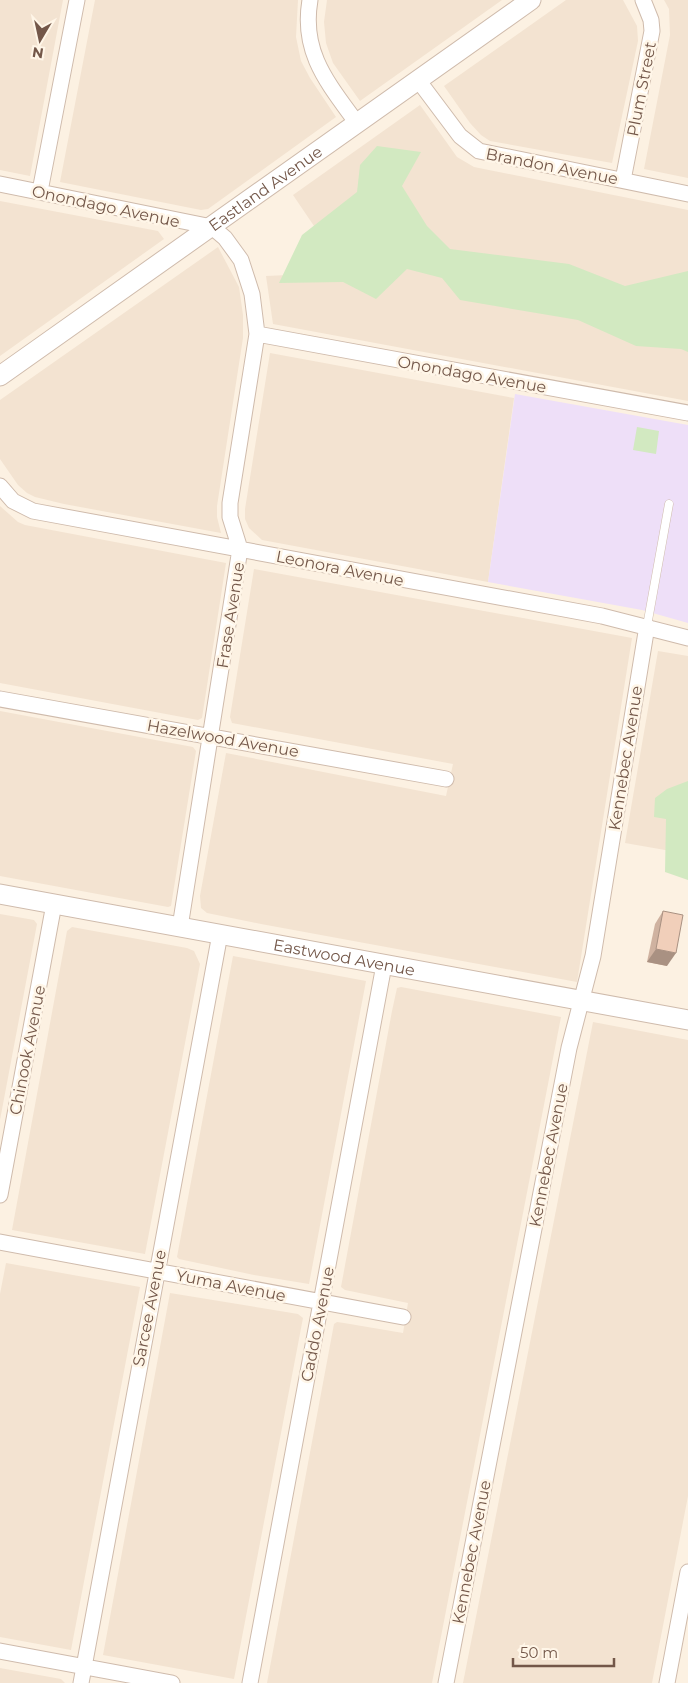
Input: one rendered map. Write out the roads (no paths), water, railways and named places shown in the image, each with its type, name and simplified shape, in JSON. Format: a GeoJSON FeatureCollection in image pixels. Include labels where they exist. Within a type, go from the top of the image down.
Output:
{"type":"FeatureCollection","features":[{"type":"Feature","properties":{"kind":"street"},"geometry":{"type":"LineString","coordinates":[[40,192],[77,0]]}},
{"type":"Feature","properties":{"kind":"street"},"geometry":{"type":"LineString","coordinates":[[310,0],[308,26],[315,59],[330,86],[356,122]]}},
{"type":"Feature","properties":{"kind":"street","name":"Eastland Avenue"},"geometry":{"type":"LineString","coordinates":[[0,376],[212,227],[356,122],[531,0]]}},
{"type":"Feature","properties":{"kind":"street","name":"Plum Street"},"geometry":{"type":"LineString","coordinates":[[623,180],[652,31],[651,20],[643,0]]}},
{"type":"Feature","properties":{"kind":"street","name":"Brandon Avenue"},"geometry":{"type":"LineString","coordinates":[[418,80],[460,136],[478,151],[688,194]]}},
{"type":"Feature","properties":{"kind":"street","name":"Onondago Avenue"},"geometry":{"type":"LineString","coordinates":[[0,184],[212,227]]}},
{"type":"Feature","properties":{"kind":"street","name":"Frase Avenue"},"geometry":{"type":"LineString","coordinates":[[180,927],[240,549],[230,517],[230,503],[257,334],[251,288],[241,260],[225,238],[212,227]]}},
{"type":"Feature","properties":{"kind":"street","name":"Onondago Avenue"},"geometry":{"type":"LineString","coordinates":[[257,334],[688,413]]}},
{"type":"Feature","properties":{"kind":"street","name":"Leonora Avenue"},"geometry":{"type":"LineString","coordinates":[[0,486],[13,502],[33,511],[647,626],[688,638]]}},
{"type":"Feature","properties":{"kind":"street","name":"Kennebec Avenue"},"geometry":{"type":"LineString","coordinates":[[446,1683],[569,1048],[593,956],[647,626]]}},
{"type":"Feature","properties":{"kind":"street","name":"Hazelwood Avenue"},"geometry":{"type":"LineString","coordinates":[[0,699],[446,778]]}},
{"type":"Feature","properties":{"kind":"street","name":"Eastwood Avenue"},"geometry":{"type":"LineString","coordinates":[[0,894],[688,1020]]}},
{"type":"Feature","properties":{"kind":"street","name":"Chinook Avenue"},"geometry":{"type":"LineString","coordinates":[[0,1195],[54,904]]}},
{"type":"Feature","properties":{"kind":"street","name":"Sarcee Avenue"},"geometry":{"type":"LineString","coordinates":[[81,1683],[220,934]]}},
{"type":"Feature","properties":{"kind":"street","name":"Caddo Avenue"},"geometry":{"type":"LineString","coordinates":[[250,1683],[384,965]]}},
{"type":"Feature","properties":{"kind":"street","name":"Yuma Avenue"},"geometry":{"type":"LineString","coordinates":[[0,1242],[403,1318]]}},
{"type":"Feature","properties":{"kind":"street"},"geometry":{"type":"LineString","coordinates":[[666,1683],[688,1572]]}},
{"type":"Feature","properties":{"kind":"street"},"geometry":{"type":"LineString","coordinates":[[0,1651],[172,1683]]}},
{"type":"Feature","properties":{"kind":"lane"},"geometry":{"type":"LineString","coordinates":[[647,626],[669,504]]}}]}
